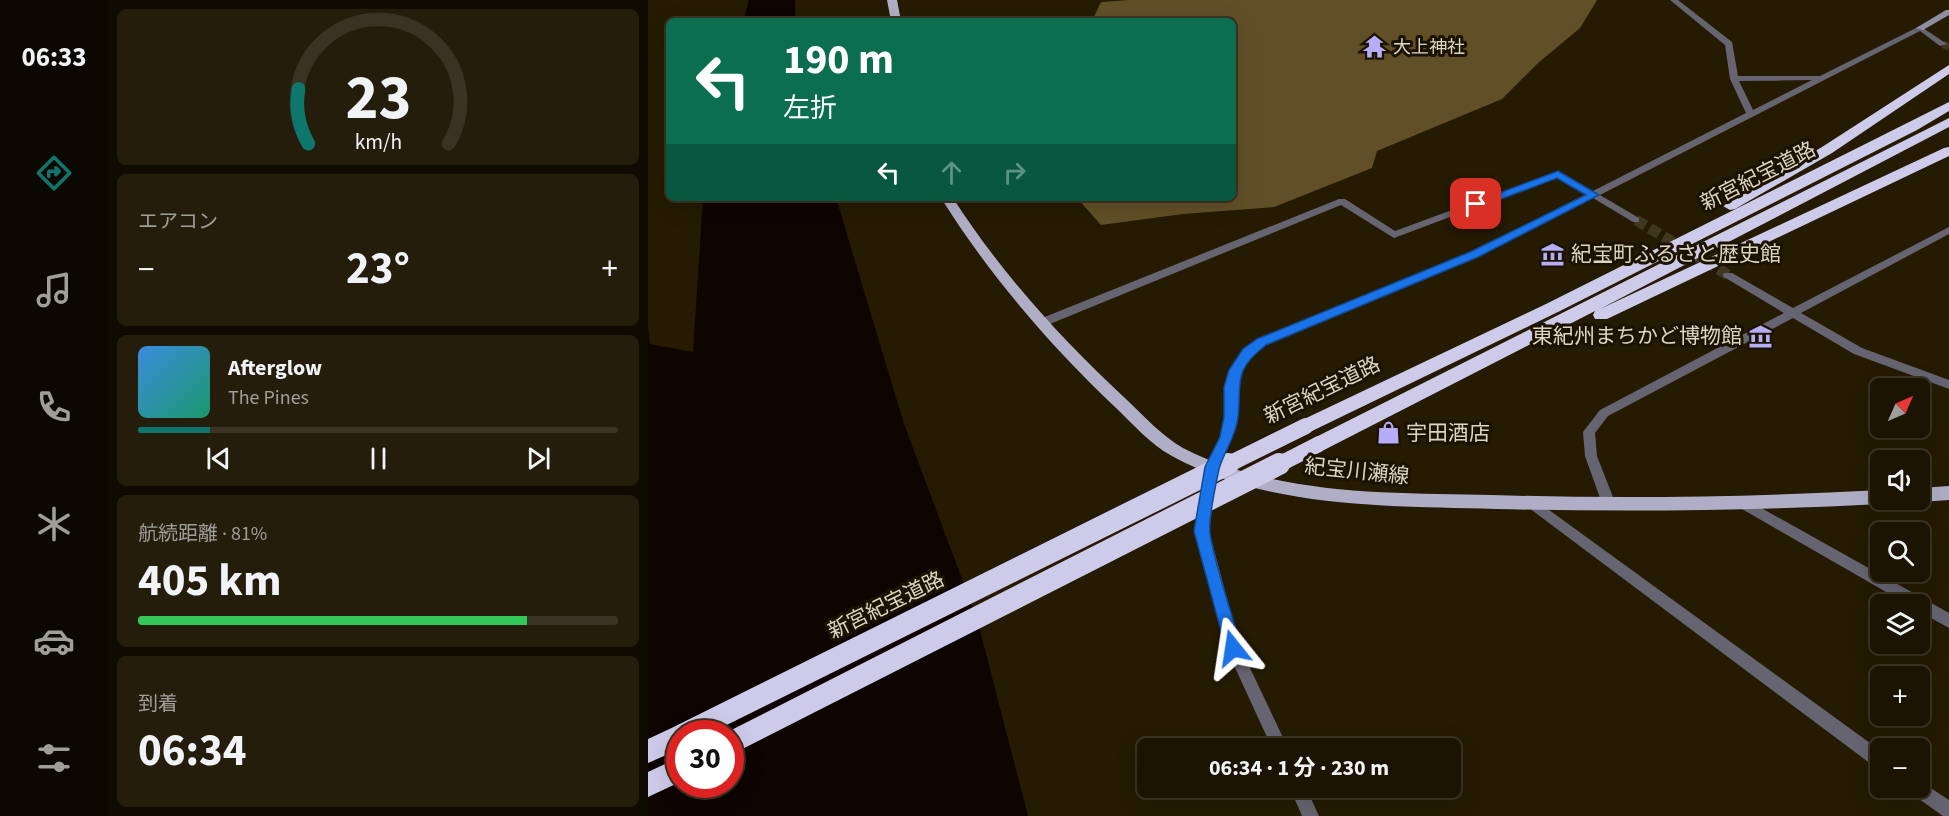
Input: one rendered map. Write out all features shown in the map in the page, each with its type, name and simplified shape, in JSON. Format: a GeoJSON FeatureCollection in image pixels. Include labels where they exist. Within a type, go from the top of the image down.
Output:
{"type":"FeatureCollection","features":[{"type":"Feature","properties":{"kind":"highway"},"geometry":{"type":"LineString","coordinates":[[1554,307],[1827,150],[1949,69]]}},
{"type":"Feature","properties":{"kind":"highway","name":"新宮紀宝道路"},"geometry":{"type":"LineString","coordinates":[[712,720],[1306,426],[1554,307],[1912,127],[1949,106]]}},
{"type":"Feature","properties":{"kind":"highway","name":"新宮紀宝道路"},"geometry":{"type":"LineString","coordinates":[[744,736],[1772,215],[1949,122]]}},
{"type":"Feature","properties":{"kind":"highway"},"geometry":{"type":"LineString","coordinates":[[1382,412],[1554,337],[1949,151]]}},
{"type":"Feature","properties":{"kind":"highway"},"geometry":{"type":"LineString","coordinates":[[648,752],[666,743]]}},
{"type":"Feature","properties":{"kind":"highway"},"geometry":{"type":"LineString","coordinates":[[648,785],[666,776]]}},
{"type":"Feature","properties":{"kind":"main road"},"geometry":{"type":"LineString","coordinates":[[892,0],[895,18]]}},
{"type":"Feature","properties":{"kind":"main road","name":"紀宝川瀬線"},"geometry":{"type":"LineString","coordinates":[[949,201],[962,222],[1041,323],[1093,378],[1176,451],[1212,467],[1270,483],[1363,499],[1534,504],[1747,505],[1870,498]]}},
{"type":"Feature","properties":{"kind":"main road"},"geometry":{"type":"LineString","coordinates":[[1930,494],[1949,493]]}},
{"type":"Feature","properties":{"kind":"street"},"geometry":{"type":"LineString","coordinates":[[1674,0],[1729,44],[1734,79],[1750,114]]}},
{"type":"Feature","properties":{"kind":"street"},"geometry":{"type":"LineString","coordinates":[[1275,738],[1233,648],[1202,531],[1212,467],[1227,437],[1231,417],[1231,387],[1236,370],[1248,352],[1261,342],[1474,255],[1949,12]]}},
{"type":"Feature","properties":{"kind":"street"},"geometry":{"type":"LineString","coordinates":[[1920,28],[1944,44]]}},
{"type":"Feature","properties":{"kind":"street"},"geometry":{"type":"LineString","coordinates":[[1734,79],[1819,77]]}},
{"type":"Feature","properties":{"kind":"street"},"geometry":{"type":"LineString","coordinates":[[1041,323],[1342,201],[1394,235],[1558,174],[1636,220]]}},
{"type":"Feature","properties":{"kind":"street"},"geometry":{"type":"LineString","coordinates":[[1609,505],[1591,456],[1589,432],[1604,413],[1949,230]]}},
{"type":"Feature","properties":{"kind":"street"},"geometry":{"type":"LineString","coordinates":[[1728,275],[1858,351],[1949,385]]}},
{"type":"Feature","properties":{"kind":"street"},"geometry":{"type":"LineString","coordinates":[[1534,504],[1870,753]]}},
{"type":"Feature","properties":{"kind":"street"},"geometry":{"type":"LineString","coordinates":[[1747,505],[1949,621]]}},
{"type":"Feature","properties":{"kind":"street"},"geometry":{"type":"LineString","coordinates":[[1930,797],[1949,810]]}},
{"type":"Feature","properties":{"kind":"street"},"geometry":{"type":"LineString","coordinates":[[1303,798],[1311,816]]}},
{"type":"Feature","properties":{"kind":"shaded area"},"geometry":{"type":"Polygon","coordinates":[[[749,0],[795,0],[795,18],[744,18],[749,0]]]}},
{"type":"Feature","properties":{"kind":"shaded area"},"geometry":{"type":"Polygon","coordinates":[[[1130,0],[1597,0],[1580,28],[1537,64],[1502,99],[1377,151],[1372,168],[1274,207],[1183,214],[1101,225],[1080,201],[1236,201],[1236,18],[1093,18],[1101,2],[1130,0]]]}},
{"type":"Feature","properties":{"kind":"shaded area"},"geometry":{"type":"Polygon","coordinates":[[[703,201],[837,201],[904,424],[977,619],[1028,816],[648,816],[648,325],[650,344],[693,352],[703,201]]]}},
{"type":"Feature","properties":{"kind":"tunnel"},"geometry":{"type":"LineString","coordinates":[[1943,44],[1949,47]]}},
{"type":"Feature","properties":{"kind":"tunnel"},"geometry":{"type":"LineString","coordinates":[[1636,220],[1728,275]]}},
{"type":"Feature","properties":{"kind":"place","name":"大上神社"},"geometry":{"type":"Point","coordinates":[1375,47]}},
{"type":"Feature","properties":{"kind":"place","name":"紀宝町ふるさと歴史館"},"geometry":{"type":"Point","coordinates":[1553,254]}},
{"type":"Feature","properties":{"kind":"place","name":"東紀州まちかど博物館"},"geometry":{"type":"Point","coordinates":[1760,336]}},
{"type":"Feature","properties":{"kind":"place","name":"宇田酒店"},"geometry":{"type":"Point","coordinates":[1388,433]}},
{"type":"Feature","properties":{"kind":"route"},"geometry":{"type":"LineString","coordinates":[[1233,648],[1202,531],[1212,467],[1227,437],[1231,417],[1231,387],[1236,370],[1248,352],[1261,342],[1474,255],[1594,195],[1558,174],[1476,204]]}}]}
